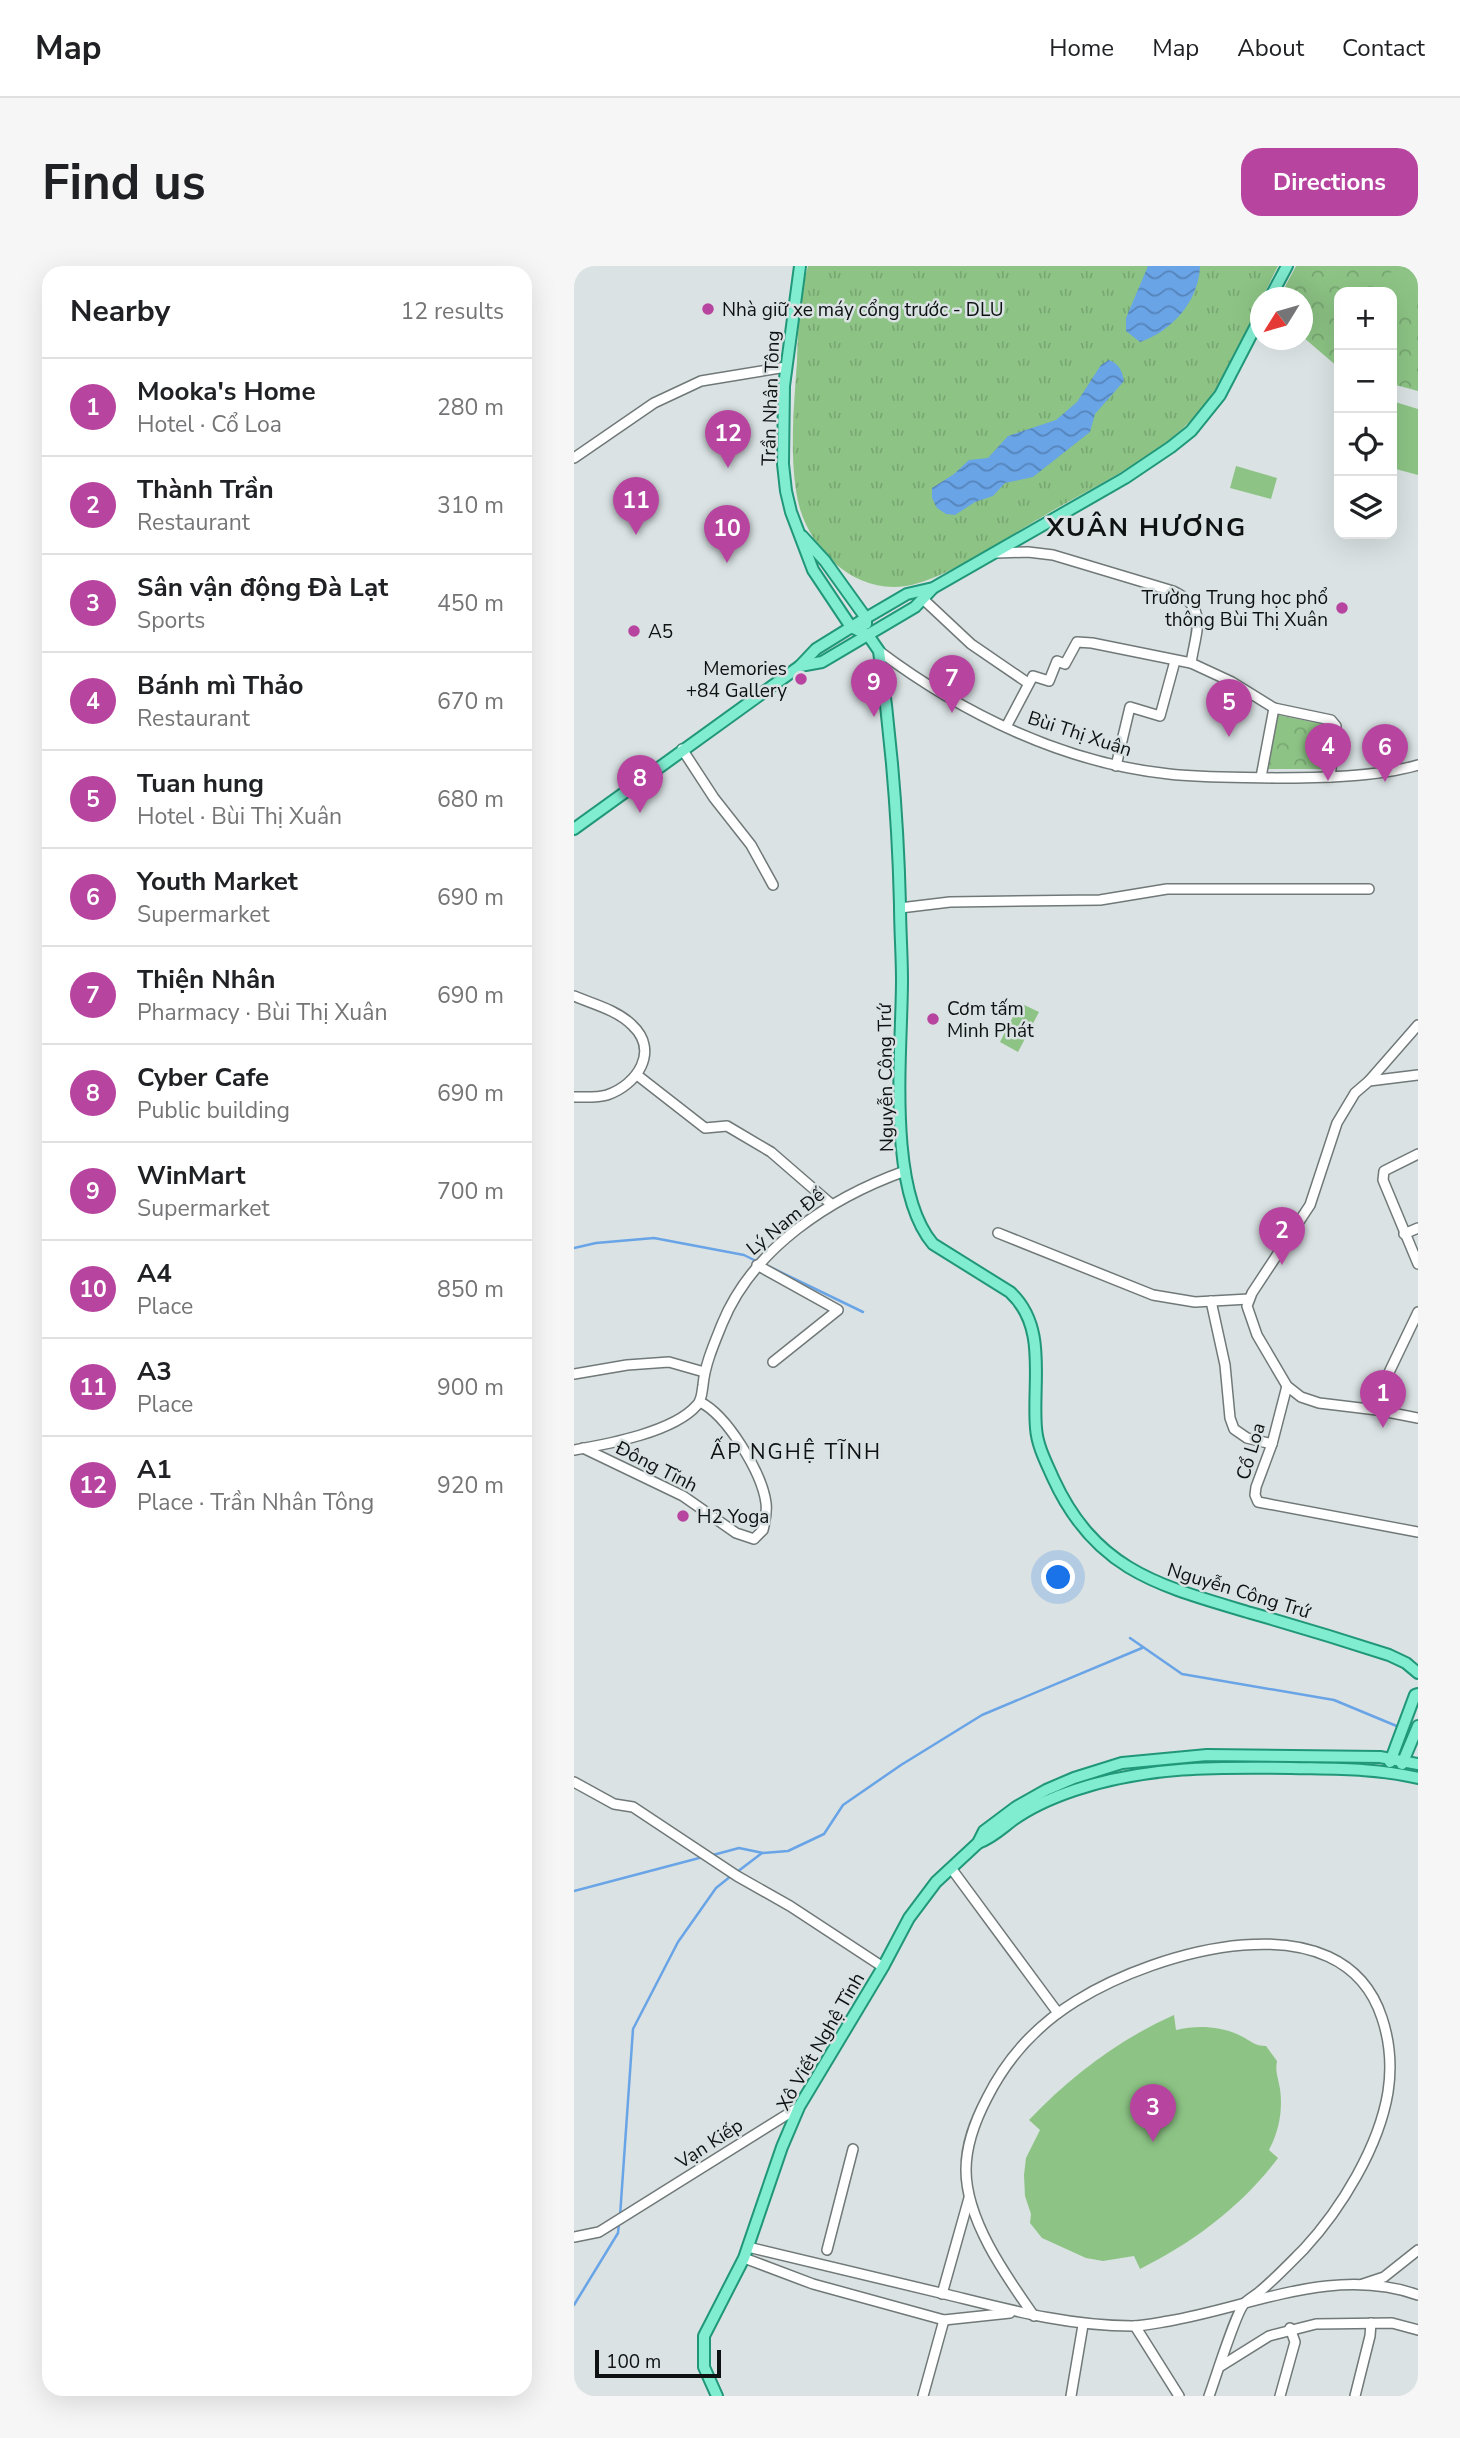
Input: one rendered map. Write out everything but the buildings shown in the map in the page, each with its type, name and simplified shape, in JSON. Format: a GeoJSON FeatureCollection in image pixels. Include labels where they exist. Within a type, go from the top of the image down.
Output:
{"type":"FeatureCollection","features":[{"type":"Feature","properties":{"kind":"main road","name":"Trần Nhân Tông"},"geometry":{"type":"LineString","coordinates":[[800,266],[786,367],[783,464],[786,491],[813,570],[851,626]]}},
{"type":"Feature","properties":{"kind":"main road"},"geometry":{"type":"LineString","coordinates":[[1276,287],[1287,266]]}},
{"type":"Feature","properties":{"kind":"main road"},"geometry":{"type":"LineString","coordinates":[[800,666],[822,662],[915,607],[933,589],[1125,478],[1191,431],[1220,395],[1250,337]]}},
{"type":"Feature","properties":{"kind":"main road","name":"Trần Nhân Tông"},"geometry":{"type":"LineString","coordinates":[[798,531],[825,561],[866,618]]}},
{"type":"Feature","properties":{"kind":"main road"},"geometry":{"type":"LineString","coordinates":[[574,829],[800,666],[816,649],[907,594],[933,589]]}},
{"type":"Feature","properties":{"kind":"main road"},"geometry":{"type":"LineString","coordinates":[[866,618],[867,635]]}},
{"type":"Feature","properties":{"kind":"main road"},"geometry":{"type":"LineString","coordinates":[[851,626],[867,635],[878,652]]}},
{"type":"Feature","properties":{"kind":"main road","name":"Nguyễn Công Trứ"},"geometry":{"type":"LineString","coordinates":[[878,652],[894,775],[902,978],[901,1140],[905,1171],[917,1217],[933,1244],[1010,1292],[1021,1301],[1028,1313],[1033,1328],[1036,1355],[1036,1433],[1046,1464],[1065,1501],[1073,1515],[1099,1545],[1117,1560],[1154,1582],[1389,1655],[1406,1663],[1418,1673]]}},
{"type":"Feature","properties":{"kind":"main road"},"geometry":{"type":"LineString","coordinates":[[1385,1771],[1415,1695],[1418,1694]]}},
{"type":"Feature","properties":{"kind":"main road"},"geometry":{"type":"LineString","coordinates":[[1398,1773],[1418,1726]]}},
{"type":"Feature","properties":{"kind":"main road","name":"Xô Viết Nghệ Tĩnh"},"geometry":{"type":"LineString","coordinates":[[717,2396],[704,2367],[705,2336],[746,2252],[782,2147],[799,2107],[883,1967],[909,1918],[923,1898],[978,1843],[984,1831],[1016,1807],[1046,1790],[1122,1763],[1207,1755],[1391,1758],[1418,1764]]}},
{"type":"Feature","properties":{"kind":"main road","name":"Xô Viết Nghệ Tĩnh"},"geometry":{"type":"LineString","coordinates":[[978,1843],[992,1838],[1015,1819],[1045,1802],[1073,1790],[1121,1776],[1206,1768],[1385,1771],[1418,1778]]}},
{"type":"Feature","properties":{"kind":"street"},"geometry":{"type":"LineString","coordinates":[[574,458],[654,402],[701,381],[786,367]]}},
{"type":"Feature","properties":{"kind":"street"},"geometry":{"type":"LineString","coordinates":[[996,553],[1028,552],[1053,555],[1173,591],[1188,598],[1197,613],[1191,663]]}},
{"type":"Feature","properties":{"kind":"street"},"geometry":{"type":"LineString","coordinates":[[923,599],[971,644],[1028,683]]}},
{"type":"Feature","properties":{"kind":"street"},"geometry":{"type":"LineString","coordinates":[[1006,727],[1033,676],[1049,681],[1057,661],[1065,664],[1077,642],[1092,643],[1191,663],[1232,682],[1274,708],[1331,720],[1336,726],[1330,777]]}},
{"type":"Feature","properties":{"kind":"street","name":"Bùi Thị Xuân"},"geometry":{"type":"LineString","coordinates":[[878,652],[952,701],[1006,727],[1051,745],[1116,765],[1170,775],[1261,777],[1330,777],[1418,765]]}},
{"type":"Feature","properties":{"kind":"street"},"geometry":{"type":"LineString","coordinates":[[1116,765],[1130,707],[1160,716],[1175,661]]}},
{"type":"Feature","properties":{"kind":"street"},"geometry":{"type":"LineString","coordinates":[[1261,777],[1274,708]]}},
{"type":"Feature","properties":{"kind":"street"},"geometry":{"type":"LineString","coordinates":[[682,749],[714,798],[751,845],[773,885]]}},
{"type":"Feature","properties":{"kind":"street"},"geometry":{"type":"LineString","coordinates":[[900,908],[950,902],[1100,900],[1167,889],[1369,889]]}},
{"type":"Feature","properties":{"kind":"street"},"geometry":{"type":"LineString","coordinates":[[574,996],[618,1014],[638,1031],[646,1051],[642,1068],[637,1075],[614,1092],[603,1096],[574,1097]]}},
{"type":"Feature","properties":{"kind":"street"},"geometry":{"type":"LineString","coordinates":[[1418,1025],[1369,1081],[1355,1093],[1342,1113],[1310,1205],[1247,1306],[1252,1324],[1287,1386],[1301,1397],[1318,1404],[1377,1410],[1418,1418]]}},
{"type":"Feature","properties":{"kind":"street"},"geometry":{"type":"LineString","coordinates":[[1369,1081],[1418,1074]]}},
{"type":"Feature","properties":{"kind":"street"},"geometry":{"type":"LineString","coordinates":[[637,1075],[705,1128],[727,1126],[771,1152],[831,1204]]}},
{"type":"Feature","properties":{"kind":"street"},"geometry":{"type":"LineString","coordinates":[[1418,1154],[1384,1171],[1383,1180],[1418,1264]]}},
{"type":"Feature","properties":{"kind":"street","name":"Lý Nam Đế"},"geometry":{"type":"LineString","coordinates":[[700,1402],[704,1372],[731,1305],[757,1265],[831,1204],[871,1183],[905,1171]]}},
{"type":"Feature","properties":{"kind":"street"},"geometry":{"type":"LineString","coordinates":[[1404,1234],[1418,1228]]}},
{"type":"Feature","properties":{"kind":"street"},"geometry":{"type":"LineString","coordinates":[[998,1233],[1153,1295],[1176,1300],[1249,1299]]}},
{"type":"Feature","properties":{"kind":"street"},"geometry":{"type":"LineString","coordinates":[[757,1265],[838,1310],[773,1362]]}},
{"type":"Feature","properties":{"kind":"street"},"geometry":{"type":"LineString","coordinates":[[1211,1301],[1225,1365],[1230,1418],[1234,1429],[1247,1438],[1272,1444]]}},
{"type":"Feature","properties":{"kind":"street"},"geometry":{"type":"LineString","coordinates":[[1377,1410],[1382,1387],[1418,1312]]}},
{"type":"Feature","properties":{"kind":"street"},"geometry":{"type":"LineString","coordinates":[[574,1374],[627,1365],[668,1362],[704,1372]]}},
{"type":"Feature","properties":{"kind":"street","name":"Cổ Loa"},"geometry":{"type":"LineString","coordinates":[[1287,1386],[1272,1444],[1256,1487],[1258,1502],[1418,1532]]}},
{"type":"Feature","properties":{"kind":"street"},"geometry":{"type":"LineString","coordinates":[[578,1449],[636,1438],[687,1414],[700,1402]]}},
{"type":"Feature","properties":{"kind":"street","name":"Đông Tĩnh"},"geometry":{"type":"LineString","coordinates":[[578,1449],[683,1496],[736,1533],[754,1539],[763,1530],[766,1501],[754,1470],[732,1431],[708,1406],[700,1402]]}},
{"type":"Feature","properties":{"kind":"street"},"geometry":{"type":"LineString","coordinates":[[574,1783],[614,1804],[633,1807],[699,1852],[790,1906],[883,1967]]}},
{"type":"Feature","properties":{"kind":"street"},"geometry":{"type":"LineString","coordinates":[[951,1868],[1058,2013]]}},
{"type":"Feature","properties":{"kind":"street"},"geometry":{"type":"LineString","coordinates":[[1034,2316],[975,2216],[966,2169],[974,2123],[995,2083],[1024,2042],[1058,2013],[1117,1978],[1164,1960],[1235,1945],[1275,1944],[1340,1962],[1360,1978],[1375,1997],[1390,2043],[1388,2093],[1372,2145],[1345,2197],[1305,2248],[1258,2293],[1241,2305],[1209,2396]]}},
{"type":"Feature","properties":{"kind":"street","name":"Vạn Kiếp"},"geometry":{"type":"LineString","coordinates":[[574,2237],[599,2232],[799,2107]]}},
{"type":"Feature","properties":{"kind":"street"},"geometry":{"type":"LineString","coordinates":[[827,2250],[853,2149]]}},
{"type":"Feature","properties":{"kind":"street"},"geometry":{"type":"LineString","coordinates":[[942,2294],[970,2196]]}},
{"type":"Feature","properties":{"kind":"street"},"geometry":{"type":"LineString","coordinates":[[1358,2286],[1384,2277],[1418,2250]]}},
{"type":"Feature","properties":{"kind":"street"},"geometry":{"type":"LineString","coordinates":[[746,2252],[1083,2325],[1135,2326],[1241,2305],[1322,2285],[1386,2287],[1418,2295]]}},
{"type":"Feature","properties":{"kind":"street"},"geometry":{"type":"LineString","coordinates":[[746,2252],[813,2284],[944,2320],[1019,2312]]}},
{"type":"Feature","properties":{"kind":"street"},"geometry":{"type":"LineString","coordinates":[[923,2396],[944,2320]]}},
{"type":"Feature","properties":{"kind":"street"},"geometry":{"type":"LineString","coordinates":[[1355,2396],[1371,2323]]}},
{"type":"Feature","properties":{"kind":"street"},"geometry":{"type":"LineString","coordinates":[[1221,2366],[1269,2336],[1290,2328],[1316,2324],[1392,2323],[1418,2330]]}},
{"type":"Feature","properties":{"kind":"street"},"geometry":{"type":"LineString","coordinates":[[1071,2396],[1083,2325]]}},
{"type":"Feature","properties":{"kind":"street"},"geometry":{"type":"LineString","coordinates":[[1135,2326],[1180,2396]]}},
{"type":"Feature","properties":{"kind":"street"},"geometry":{"type":"LineString","coordinates":[[1280,2396],[1295,2342],[1290,2328]]}},
{"type":"Feature","properties":{"kind":"green space"},"geometry":{"type":"Polygon","coordinates":[[[808,266],[1278,266],[1268,287],[1250,287],[1250,324],[1220,382],[1197,414],[1165,443],[1129,468],[960,565],[922,582],[888,587],[871,584],[840,567],[816,541],[800,509],[794,474],[793,416],[803,289],[808,266]]]}},
{"type":"Feature","properties":{"kind":"green space"},"geometry":{"type":"Polygon","coordinates":[[[1296,266],[1418,266],[1418,391],[1397,385],[1397,287],[1334,287],[1334,364],[1313,346],[1313,287],[1285,287],[1296,266]]]}},
{"type":"Feature","properties":{"kind":"green space"},"geometry":{"type":"Polygon","coordinates":[[[1393,266],[1418,268],[1418,279],[1404,317],[1397,315],[1397,287],[1386,287],[1393,266]]]}},
{"type":"Feature","properties":{"kind":"green space"},"geometry":{"type":"Polygon","coordinates":[[[1397,403],[1418,409],[1418,475],[1397,469],[1397,403]]]}},
{"type":"Feature","properties":{"kind":"green space"},"geometry":{"type":"Polygon","coordinates":[[[1236,466],[1277,478],[1271,499],[1230,488],[1236,466]]]}},
{"type":"Feature","properties":{"kind":"green space"},"geometry":{"type":"Polygon","coordinates":[[[1278,715],[1332,726],[1325,769],[1268,769],[1278,715]]]}},
{"type":"Feature","properties":{"kind":"green space"},"geometry":{"type":"Polygon","coordinates":[[[1020,1003],[1039,1012],[1018,1052],[1000,1042],[1020,1003]]]}},
{"type":"Feature","properties":{"kind":"green space"},"geometry":{"type":"Polygon","coordinates":[[[1174,2015],[1176,2030],[1201,2027],[1226,2030],[1266,2046],[1277,2061],[1280,2113],[1278,2128],[1269,2150],[1278,2158],[1249,2192],[1216,2221],[1179,2247],[1140,2269],[1134,2256],[1103,2261],[1086,2258],[1042,2238],[1030,2223],[1031,2214],[1025,2196],[1026,2158],[1040,2130],[1029,2120],[1096,2060],[1174,2015]]]}},
{"type":"Feature","properties":{"kind":"water"},"geometry":{"type":"Polygon","coordinates":[[[1148,266],[1200,266],[1195,291],[1182,313],[1163,330],[1140,342],[1126,331],[1126,318],[1148,266]]]}},
{"type":"Feature","properties":{"kind":"water"},"geometry":{"type":"Polygon","coordinates":[[[1109,360],[1120,368],[1124,381],[1095,414],[1090,432],[1033,477],[1005,483],[993,496],[975,502],[955,515],[946,514],[937,508],[932,498],[932,488],[954,474],[969,460],[988,458],[1008,436],[1056,420],[1077,402],[1101,365],[1109,360]]]}},
{"type":"Feature","properties":{"kind":"waterway"},"geometry":{"type":"LineString","coordinates":[[574,1248],[596,1243],[654,1238],[744,1255],[756,1261]]}},
{"type":"Feature","properties":{"kind":"waterway"},"geometry":{"type":"LineString","coordinates":[[770,1267],[863,1312]]}},
{"type":"Feature","properties":{"kind":"waterway"},"geometry":{"type":"LineString","coordinates":[[1130,1638],[1182,1674],[1334,1700],[1399,1727]]}},
{"type":"Feature","properties":{"kind":"waterway"},"geometry":{"type":"LineString","coordinates":[[713,1855],[739,1848],[763,1853],[788,1851],[824,1834],[843,1805],[982,1715],[1142,1648]]}},
{"type":"Feature","properties":{"kind":"waterway"},"geometry":{"type":"LineString","coordinates":[[737,1872],[762,1853]]}},
{"type":"Feature","properties":{"kind":"waterway"},"geometry":{"type":"LineString","coordinates":[[574,1891],[703,1857]]}},
{"type":"Feature","properties":{"kind":"waterway"},"geometry":{"type":"LineString","coordinates":[[620,2216],[633,2029],[678,1942],[716,1888],[731,1876]]}},
{"type":"Feature","properties":{"kind":"waterway"},"geometry":{"type":"LineString","coordinates":[[574,2305],[618,2233],[619,2223]]}},
{"type":"Feature","properties":{"kind":"place","name":"Nhà giữ xe máy cổng trước - DLU"},"geometry":{"type":"Point","coordinates":[708,309]}},
{"type":"Feature","properties":{"kind":"place","name":"A1"},"geometry":{"type":"Point","coordinates":[728,468]}},
{"type":"Feature","properties":{"kind":"place","name":"A3"},"geometry":{"type":"Point","coordinates":[636,535]}},
{"type":"Feature","properties":{"kind":"place","name":"A4"},"geometry":{"type":"Point","coordinates":[727,563]}},
{"type":"Feature","properties":{"kind":"place","name":"Trường Trung học phổ thông Bùi Thị Xuân"},"geometry":{"type":"Point","coordinates":[1342,608]}},
{"type":"Feature","properties":{"kind":"place","name":"A5"},"geometry":{"type":"Point","coordinates":[634,631]}},
{"type":"Feature","properties":{"kind":"place","name":"Memories +84 Gallery"},"geometry":{"type":"Point","coordinates":[801,679]}},
{"type":"Feature","properties":{"kind":"place","name":"Thiện Nhân"},"geometry":{"type":"Point","coordinates":[952,713]}},
{"type":"Feature","properties":{"kind":"place","name":"WinMart"},"geometry":{"type":"Point","coordinates":[874,717]}},
{"type":"Feature","properties":{"kind":"place","name":"Tuan hung"},"geometry":{"type":"Point","coordinates":[1229,737]}},
{"type":"Feature","properties":{"kind":"place","name":"Bánh mì Thảo"},"geometry":{"type":"Point","coordinates":[1328,781]}},
{"type":"Feature","properties":{"kind":"place","name":"Youth Market"},"geometry":{"type":"Point","coordinates":[1385,782]}},
{"type":"Feature","properties":{"kind":"place","name":"Cyber Cafe"},"geometry":{"type":"Point","coordinates":[640,813]}},
{"type":"Feature","properties":{"kind":"place","name":"Cơm tấm Minh Phát"},"geometry":{"type":"Point","coordinates":[933,1019]}},
{"type":"Feature","properties":{"kind":"place","name":"Thành Trần"},"geometry":{"type":"Point","coordinates":[1282,1265]}},
{"type":"Feature","properties":{"kind":"place","name":"Mooka's Home"},"geometry":{"type":"Point","coordinates":[1383,1428]}},
{"type":"Feature","properties":{"kind":"place","name":"H2 Yoga"},"geometry":{"type":"Point","coordinates":[683,1516]}},
{"type":"Feature","properties":{"kind":"place","name":"Sân vận động Đà Lạt"},"geometry":{"type":"Point","coordinates":[1153,2142]}},
{"type":"Feature","properties":{"kind":"district","name":"XUÂN HƯƠNG"},"geometry":{"type":"Point","coordinates":[1147,527]}},
{"type":"Feature","properties":{"kind":"district","name":"ẤP NGHỆ TĨNH"},"geometry":{"type":"Point","coordinates":[796,1452]}}]}
